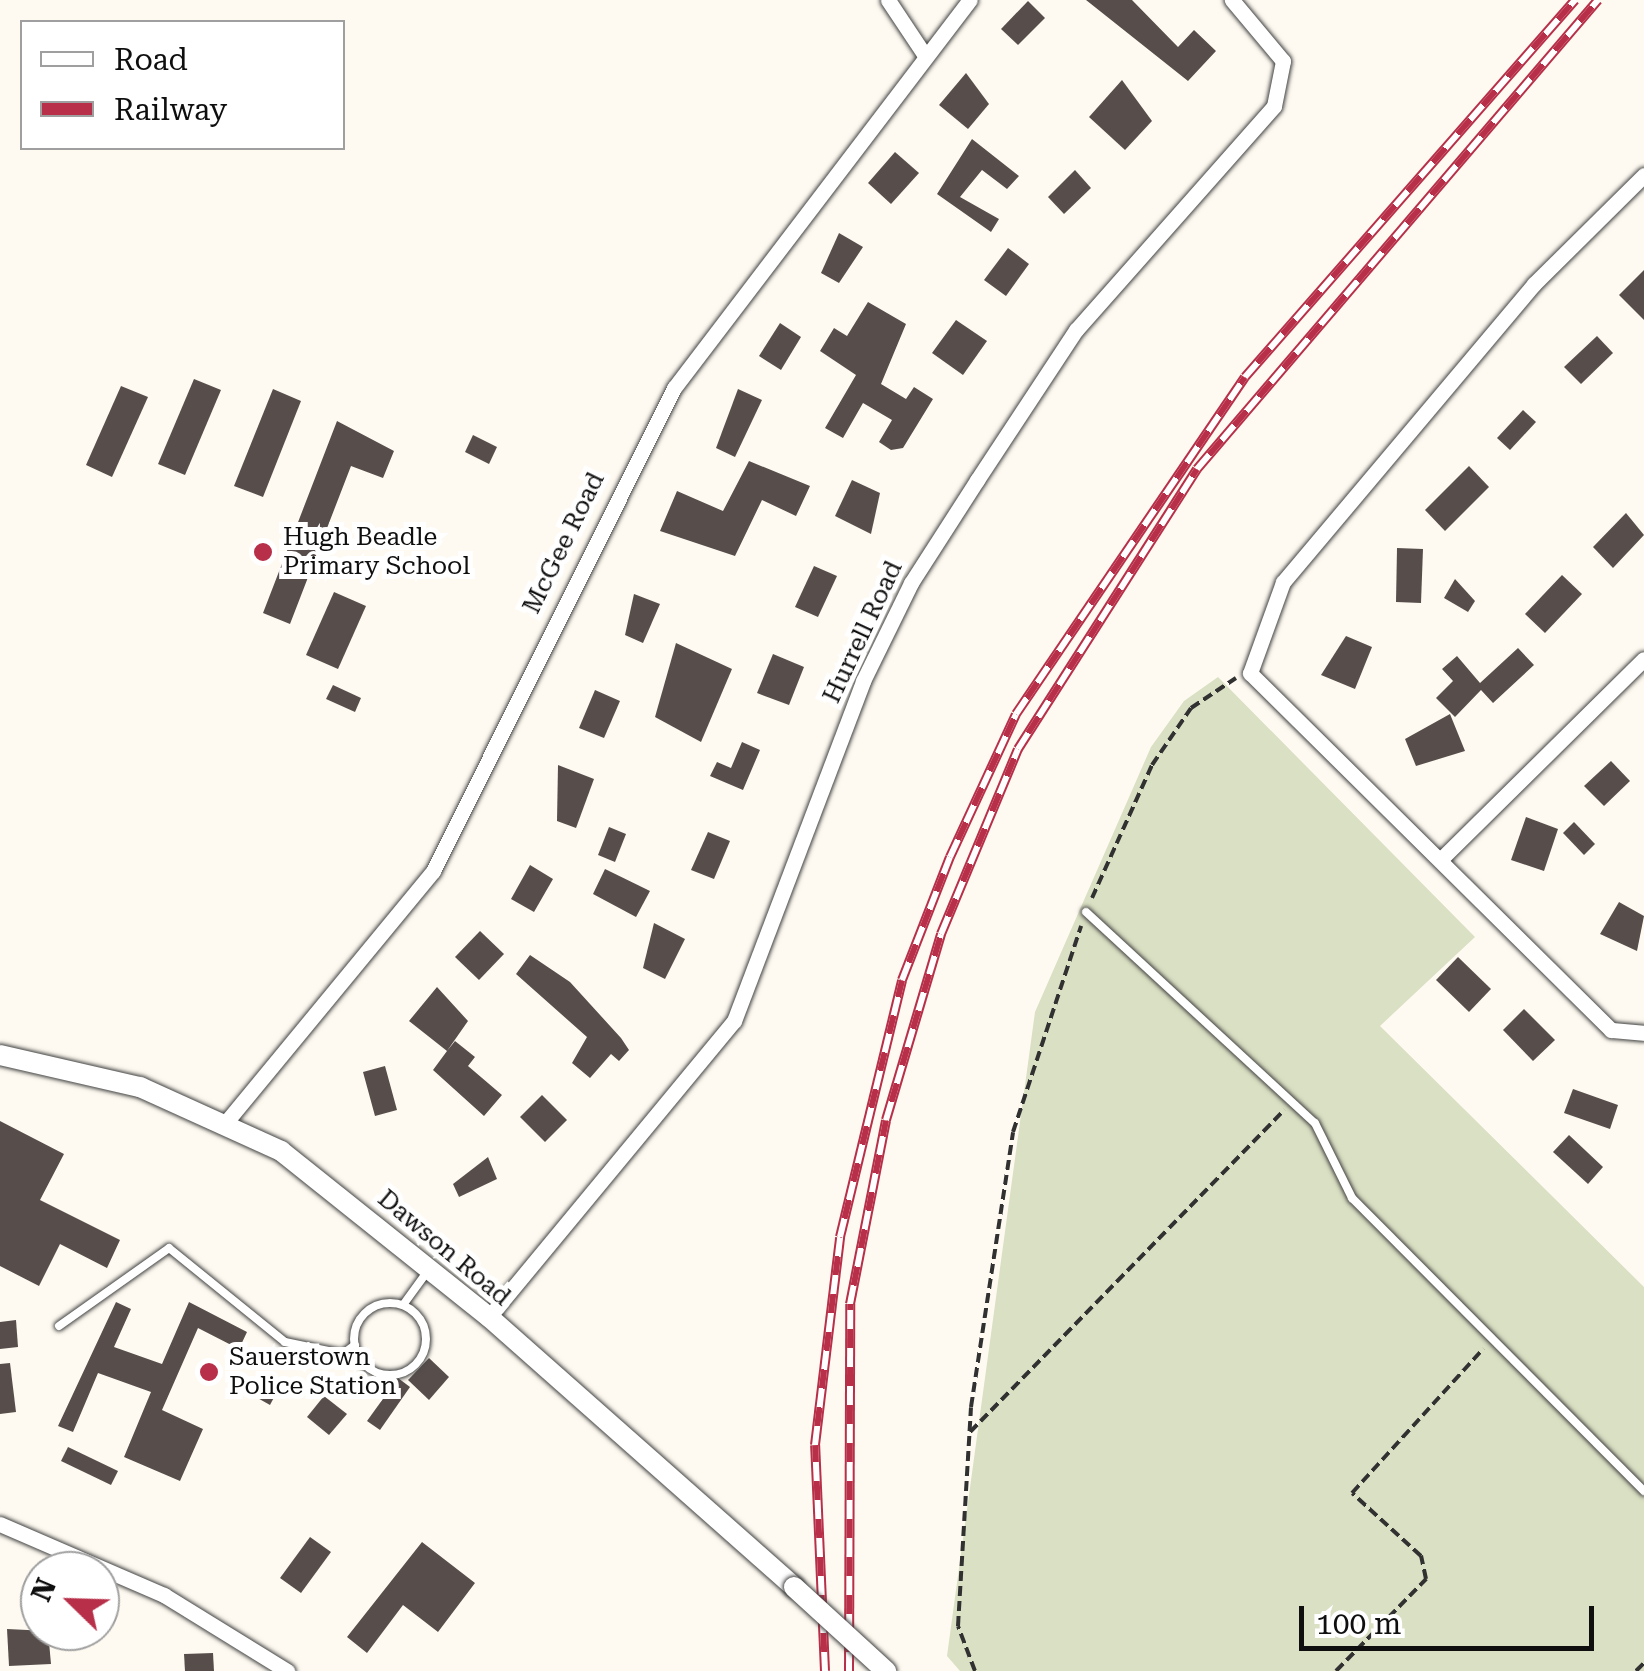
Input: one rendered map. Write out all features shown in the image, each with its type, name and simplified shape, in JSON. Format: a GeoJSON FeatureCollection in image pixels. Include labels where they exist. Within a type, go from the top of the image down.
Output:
{"type":"FeatureCollection","features":[{"type":"Feature","properties":{"kind":"street"},"geometry":{"type":"LineString","coordinates":[[888,0],[924,54]]}},
{"type":"Feature","properties":{"kind":"street","name":"McGee Road"},"geometry":{"type":"LineString","coordinates":[[227,1121],[433,872],[644,436],[712,330],[970,0]]}},
{"type":"Feature","properties":{"kind":"street","name":"Hurrell Road"},"geometry":{"type":"LineString","coordinates":[[490,1317],[734,1022],[863,682],[967,495],[1076,330],[1274,106],[1282,62],[1232,0]]}},
{"type":"Feature","properties":{"kind":"street"},"geometry":{"type":"LineString","coordinates":[[1644,175],[1534,284],[1284,582],[1250,673],[1611,1030],[1644,1033]]}},
{"type":"Feature","properties":{"kind":"street"},"geometry":{"type":"LineString","coordinates":[[1440,860],[1644,658]]}},
{"type":"Feature","properties":{"kind":"street","name":"Dawson Road"},"geometry":{"type":"LineString","coordinates":[[0,1055],[103,1076],[227,1121],[320,1179],[490,1317],[886,1671]]}},
{"type":"Feature","properties":{"kind":"street"},"geometry":{"type":"LineString","coordinates":[[0,1524],[179,1602],[287,1671]]}},
{"type":"Feature","properties":{"kind":"lane"},"geometry":{"type":"LineString","coordinates":[[1086,912],[1324,1134],[1352,1198],[1644,1491]]}},
{"type":"Feature","properties":{"kind":"lane"},"geometry":{"type":"LineString","coordinates":[[60,1326],[168,1248],[285,1342],[343,1354],[354,1345],[374,1306],[403,1305],[424,1326],[414,1367],[385,1375],[354,1345]]}},
{"type":"Feature","properties":{"kind":"lane"},"geometry":{"type":"LineString","coordinates":[[403,1305],[429,1268]]}},
{"type":"Feature","properties":{"kind":"path"},"geometry":{"type":"LineString","coordinates":[[975,1671],[958,1626],[970,1432],[1014,1132],[1086,912],[1152,765],[1191,708],[1250,673]]}},
{"type":"Feature","properties":{"kind":"path"},"geometry":{"type":"LineString","coordinates":[[970,1432],[1291,1102]]}},
{"type":"Feature","properties":{"kind":"path"},"geometry":{"type":"LineString","coordinates":[[1336,1671],[1426,1579],[1420,1556],[1352,1494],[1492,1340]]}},
{"type":"Feature","properties":{"kind":"path"},"geometry":{"type":"LineString","coordinates":[[1636,1671],[1644,1663]]}},
{"type":"Feature","properties":{"kind":"green space"},"geometry":{"type":"Polygon","coordinates":[[[1218,677],[1475,937],[1380,1026],[1644,1287],[1644,1671],[960,1671],[947,1656],[1035,1012],[1151,747],[1184,701],[1218,677]]]}},
{"type":"Feature","properties":{"kind":"building"},"geometry":{"type":"Polygon","coordinates":[[[1086,0],[1132,0],[1178,47],[1194,30],[1216,51],[1188,81],[1086,0]]]}},
{"type":"Feature","properties":{"kind":"building"},"geometry":{"type":"Polygon","coordinates":[[[1028,1],[1045,18],[1018,45],[1001,29],[1028,1]]]}},
{"type":"Feature","properties":{"kind":"building"},"geometry":{"type":"Polygon","coordinates":[[[966,73],[989,104],[968,129],[939,105],[966,73]]]}},
{"type":"Feature","properties":{"kind":"building"},"geometry":{"type":"Polygon","coordinates":[[[1122,80],[1152,121],[1125,150],[1089,117],[1122,80]]]}},
{"type":"Feature","properties":{"kind":"building"},"geometry":{"type":"Polygon","coordinates":[[[972,139],[1019,176],[1007,189],[982,170],[960,197],[999,219],[991,232],[937,194],[972,139]]]}},
{"type":"Feature","properties":{"kind":"building"},"geometry":{"type":"Polygon","coordinates":[[[895,152],[919,173],[891,204],[868,183],[895,152]]]}},
{"type":"Feature","properties":{"kind":"building"},"geometry":{"type":"Polygon","coordinates":[[[1075,170],[1091,188],[1064,214],[1048,197],[1075,170]]]}},
{"type":"Feature","properties":{"kind":"building"},"geometry":{"type":"Polygon","coordinates":[[[839,233],[863,247],[839,283],[821,273],[839,233]]]}},
{"type":"Feature","properties":{"kind":"building"},"geometry":{"type":"Polygon","coordinates":[[[1008,248],[1029,264],[1006,296],[984,280],[1008,248]]]}},
{"type":"Feature","properties":{"kind":"building"},"geometry":{"type":"Polygon","coordinates":[[[1644,270],[1644,320],[1619,295],[1644,270]]]}},
{"type":"Feature","properties":{"kind":"building"},"geometry":{"type":"Polygon","coordinates":[[[868,302],[906,324],[881,384],[906,399],[914,387],[933,399],[903,448],[891,450],[879,442],[892,420],[863,403],[843,438],[825,428],[856,375],[820,351],[834,328],[847,336],[868,302]]]}},
{"type":"Feature","properties":{"kind":"building"},"geometry":{"type":"Polygon","coordinates":[[[956,320],[987,341],[963,375],[932,353],[956,320]]]}},
{"type":"Feature","properties":{"kind":"building"},"geometry":{"type":"Polygon","coordinates":[[[780,323],[801,337],[781,370],[759,356],[780,323]]]}},
{"type":"Feature","properties":{"kind":"building"},"geometry":{"type":"Polygon","coordinates":[[[1597,336],[1613,353],[1581,384],[1564,367],[1597,336]]]}},
{"type":"Feature","properties":{"kind":"building"},"geometry":{"type":"Polygon","coordinates":[[[194,379],[221,390],[185,475],[158,464],[194,379]]]}},
{"type":"Feature","properties":{"kind":"building"},"geometry":{"type":"Polygon","coordinates":[[[121,386],[148,397],[112,477],[86,465],[121,386]]]}},
{"type":"Feature","properties":{"kind":"building"},"geometry":{"type":"Polygon","coordinates":[[[273,389],[301,401],[263,497],[234,486],[273,389]]]}},
{"type":"Feature","properties":{"kind":"building"},"geometry":{"type":"Polygon","coordinates":[[[738,389],[762,400],[735,457],[716,448],[738,389]]]}},
{"type":"Feature","properties":{"kind":"building"},"geometry":{"type":"Polygon","coordinates":[[[1523,410],[1536,422],[1510,450],[1497,438],[1523,410]]]}},
{"type":"Feature","properties":{"kind":"building"},"geometry":{"type":"Polygon","coordinates":[[[337,421],[394,451],[383,478],[351,466],[290,624],[263,613],[337,421]]]}},
{"type":"Feature","properties":{"kind":"building"},"geometry":{"type":"Polygon","coordinates":[[[473,435],[497,447],[489,464],[465,452],[473,435]]]}},
{"type":"Feature","properties":{"kind":"building"},"geometry":{"type":"Polygon","coordinates":[[[749,461],[810,486],[796,516],[762,500],[735,556],[660,531],[677,491],[723,511],[749,461]]]}},
{"type":"Feature","properties":{"kind":"building"},"geometry":{"type":"Polygon","coordinates":[[[1469,466],[1489,487],[1445,531],[1425,510],[1469,466]]]}},
{"type":"Feature","properties":{"kind":"building"},"geometry":{"type":"Polygon","coordinates":[[[852,480],[880,493],[871,534],[835,516],[852,480]]]}},
{"type":"Feature","properties":{"kind":"building"},"geometry":{"type":"Polygon","coordinates":[[[1626,513],[1644,535],[1613,568],[1593,547],[1626,513]]]}},
{"type":"Feature","properties":{"kind":"building"},"geometry":{"type":"Polygon","coordinates":[[[1397,548],[1423,549],[1421,603],[1396,602],[1397,548]]]}},
{"type":"Feature","properties":{"kind":"building"},"geometry":{"type":"Polygon","coordinates":[[[814,566],[837,576],[818,617],[795,607],[814,566]]]}},
{"type":"Feature","properties":{"kind":"building"},"geometry":{"type":"Polygon","coordinates":[[[1562,575],[1582,594],[1545,633],[1525,614],[1562,575]]]}},
{"type":"Feature","properties":{"kind":"building"},"geometry":{"type":"Polygon","coordinates":[[[1455,579],[1475,601],[1468,612],[1444,598],[1455,579]]]}},
{"type":"Feature","properties":{"kind":"building"},"geometry":{"type":"Polygon","coordinates":[[[334,592],[366,606],[338,669],[306,655],[334,592]]]}},
{"type":"Feature","properties":{"kind":"building"},"geometry":{"type":"Polygon","coordinates":[[[634,594],[660,604],[643,643],[625,635],[634,594]]]}},
{"type":"Feature","properties":{"kind":"building"},"geometry":{"type":"Polygon","coordinates":[[[1346,636],[1372,647],[1355,689],[1321,675],[1346,636]]]}},
{"type":"Feature","properties":{"kind":"building"},"geometry":{"type":"Polygon","coordinates":[[[676,643],[732,669],[701,742],[655,717],[676,643]]]}},
{"type":"Feature","properties":{"kind":"building"},"geometry":{"type":"Polygon","coordinates":[[[1518,648],[1534,665],[1493,703],[1481,690],[1455,717],[1436,698],[1453,681],[1442,669],[1457,656],[1480,683],[1518,648]]]}},
{"type":"Feature","properties":{"kind":"building"},"geometry":{"type":"Polygon","coordinates":[[[773,654],[804,667],[789,705],[757,693],[773,654]]]}},
{"type":"Feature","properties":{"kind":"building"},"geometry":{"type":"Polygon","coordinates":[[[333,685],[361,698],[355,712],[326,699],[333,685]]]}},
{"type":"Feature","properties":{"kind":"building"},"geometry":{"type":"Polygon","coordinates":[[[595,690],[620,701],[604,738],[579,728],[595,690]]]}},
{"type":"Feature","properties":{"kind":"building"},"geometry":{"type":"Polygon","coordinates":[[[1450,714],[1465,751],[1416,766],[1405,739],[1450,714]]]}},
{"type":"Feature","properties":{"kind":"building"},"geometry":{"type":"Polygon","coordinates":[[[742,742],[760,750],[743,790],[710,776],[717,762],[731,768],[742,742]]]}},
{"type":"Feature","properties":{"kind":"building"},"geometry":{"type":"Polygon","coordinates":[[[1611,761],[1630,781],[1604,806],[1584,786],[1611,761]]]}},
{"type":"Feature","properties":{"kind":"building"},"geometry":{"type":"Polygon","coordinates":[[[558,765],[594,779],[576,828],[557,821],[558,765]]]}},
{"type":"Feature","properties":{"kind":"building"},"geometry":{"type":"Polygon","coordinates":[[[1526,817],[1558,829],[1544,871],[1511,860],[1526,817]]]}},
{"type":"Feature","properties":{"kind":"building"},"geometry":{"type":"Polygon","coordinates":[[[1574,822],[1595,844],[1584,855],[1563,833],[1574,822]]]}},
{"type":"Feature","properties":{"kind":"building"},"geometry":{"type":"Polygon","coordinates":[[[609,827],[626,834],[615,862],[598,855],[609,827]]]}},
{"type":"Feature","properties":{"kind":"building"},"geometry":{"type":"Polygon","coordinates":[[[708,832],[730,841],[714,879],[691,870],[708,832]]]}},
{"type":"Feature","properties":{"kind":"building"},"geometry":{"type":"Polygon","coordinates":[[[530,865],[553,879],[534,912],[511,899],[530,865]]]}},
{"type":"Feature","properties":{"kind":"building"},"geometry":{"type":"Polygon","coordinates":[[[605,869],[650,891],[636,917],[593,894],[605,869]]]}},
{"type":"Feature","properties":{"kind":"building"},"geometry":{"type":"Polygon","coordinates":[[[1619,902],[1644,916],[1637,951],[1600,934],[1619,902]]]}},
{"type":"Feature","properties":{"kind":"building"},"geometry":{"type":"Polygon","coordinates":[[[654,923],[685,939],[665,979],[643,968],[654,923]]]}},
{"type":"Feature","properties":{"kind":"building"},"geometry":{"type":"Polygon","coordinates":[[[480,931],[504,954],[479,980],[455,957],[480,931]]]}},
{"type":"Feature","properties":{"kind":"building"},"geometry":{"type":"Polygon","coordinates":[[[530,955],[570,982],[621,1038],[629,1050],[619,1061],[611,1054],[590,1078],[572,1063],[587,1037],[516,974],[530,955]]]}},
{"type":"Feature","properties":{"kind":"building"},"geometry":{"type":"Polygon","coordinates":[[[1458,957],[1491,989],[1469,1012],[1436,980],[1458,957]]]}},
{"type":"Feature","properties":{"kind":"building"},"geometry":{"type":"Polygon","coordinates":[[[437,987],[468,1021],[447,1051],[409,1021],[437,987]]]}},
{"type":"Feature","properties":{"kind":"building"},"geometry":{"type":"Polygon","coordinates":[[[1524,1009],[1555,1040],[1533,1061],[1503,1030],[1524,1009]]]}},
{"type":"Feature","properties":{"kind":"building"},"geometry":{"type":"Polygon","coordinates":[[[455,1041],[475,1057],[468,1066],[502,1095],[484,1116],[433,1070],[455,1041]]]}},
{"type":"Feature","properties":{"kind":"building"},"geometry":{"type":"Polygon","coordinates":[[[385,1066],[397,1110],[375,1116],[363,1072],[385,1066]]]}},
{"type":"Feature","properties":{"kind":"building"},"geometry":{"type":"Polygon","coordinates":[[[1573,1089],[1618,1105],[1610,1129],[1564,1113],[1573,1089]]]}},
{"type":"Feature","properties":{"kind":"building"},"geometry":{"type":"Polygon","coordinates":[[[542,1095],[567,1120],[545,1142],[520,1117],[542,1095]]]}},
{"type":"Feature","properties":{"kind":"building"},"geometry":{"type":"Polygon","coordinates":[[[0,1121],[64,1154],[40,1200],[120,1240],[107,1268],[60,1244],[39,1286],[0,1266],[0,1121]]]}},
{"type":"Feature","properties":{"kind":"building"},"geometry":{"type":"Polygon","coordinates":[[[1569,1135],[1603,1167],[1588,1184],[1553,1152],[1569,1135]]]}},
{"type":"Feature","properties":{"kind":"building"},"geometry":{"type":"Polygon","coordinates":[[[488,1157],[497,1179],[459,1197],[453,1184],[488,1157]]]}},
{"type":"Feature","properties":{"kind":"building"},"geometry":{"type":"Polygon","coordinates":[[[116,1302],[131,1309],[114,1347],[162,1364],[189,1302],[247,1332],[239,1349],[198,1328],[162,1410],[203,1429],[180,1481],[124,1457],[151,1392],[98,1373],[73,1432],[58,1426],[116,1302]]]}},
{"type":"Feature","properties":{"kind":"building"},"geometry":{"type":"Polygon","coordinates":[[[16,1320],[18,1347],[0,1349],[0,1322],[16,1320]]]}},
{"type":"Feature","properties":{"kind":"building"},"geometry":{"type":"Polygon","coordinates":[[[429,1358],[449,1377],[429,1400],[408,1380],[429,1358]]]}},
{"type":"Feature","properties":{"kind":"building"},"geometry":{"type":"Polygon","coordinates":[[[10,1363],[16,1412],[0,1414],[0,1364],[10,1363]]]}},
{"type":"Feature","properties":{"kind":"building"},"geometry":{"type":"Polygon","coordinates":[[[261,1378],[279,1388],[270,1405],[252,1395],[261,1378]]]}},
{"type":"Feature","properties":{"kind":"building"},"geometry":{"type":"Polygon","coordinates":[[[398,1378],[410,1387],[380,1430],[367,1421],[398,1378]]]}},
{"type":"Feature","properties":{"kind":"building"},"geometry":{"type":"Polygon","coordinates":[[[324,1396],[347,1414],[329,1435],[307,1417],[324,1396]]]}},
{"type":"Feature","properties":{"kind":"building"},"geometry":{"type":"Polygon","coordinates":[[[68,1447],[118,1471],[111,1485],[61,1461],[68,1447]]]}},
{"type":"Feature","properties":{"kind":"building"},"geometry":{"type":"Polygon","coordinates":[[[310,1537],[331,1552],[301,1593],[280,1578],[310,1537]]]}},
{"type":"Feature","properties":{"kind":"building"},"geometry":{"type":"Polygon","coordinates":[[[422,1542],[475,1583],[438,1632],[403,1605],[367,1653],[347,1637],[422,1542]]]}},
{"type":"Feature","properties":{"kind":"building"},"geometry":{"type":"Polygon","coordinates":[[[7,1629],[20,1630],[20,1651],[50,1651],[51,1664],[9,1666],[7,1629]]]}},
{"type":"Feature","properties":{"kind":"building"},"geometry":{"type":"Polygon","coordinates":[[[213,1653],[214,1671],[185,1671],[184,1654],[213,1653]]]}},
{"type":"Feature","properties":{"kind":"railway"},"geometry":{"type":"LineString","coordinates":[[825,1671],[815,1445],[840,1237],[902,980],[950,857],[1016,714],[1245,377],[1575,0]]}},
{"type":"Feature","properties":{"kind":"railway"},"geometry":{"type":"LineString","coordinates":[[849,1671],[850,1304],[886,1120],[941,934],[1018,749],[1197,469],[1598,0]]}},
{"type":"Feature","properties":{"kind":"place","name":"Hugh Beadle Primary School"},"geometry":{"type":"Point","coordinates":[263,552]}},
{"type":"Feature","properties":{"kind":"place","name":"Sauerstown Police Station"},"geometry":{"type":"Point","coordinates":[209,1372]}}]}
